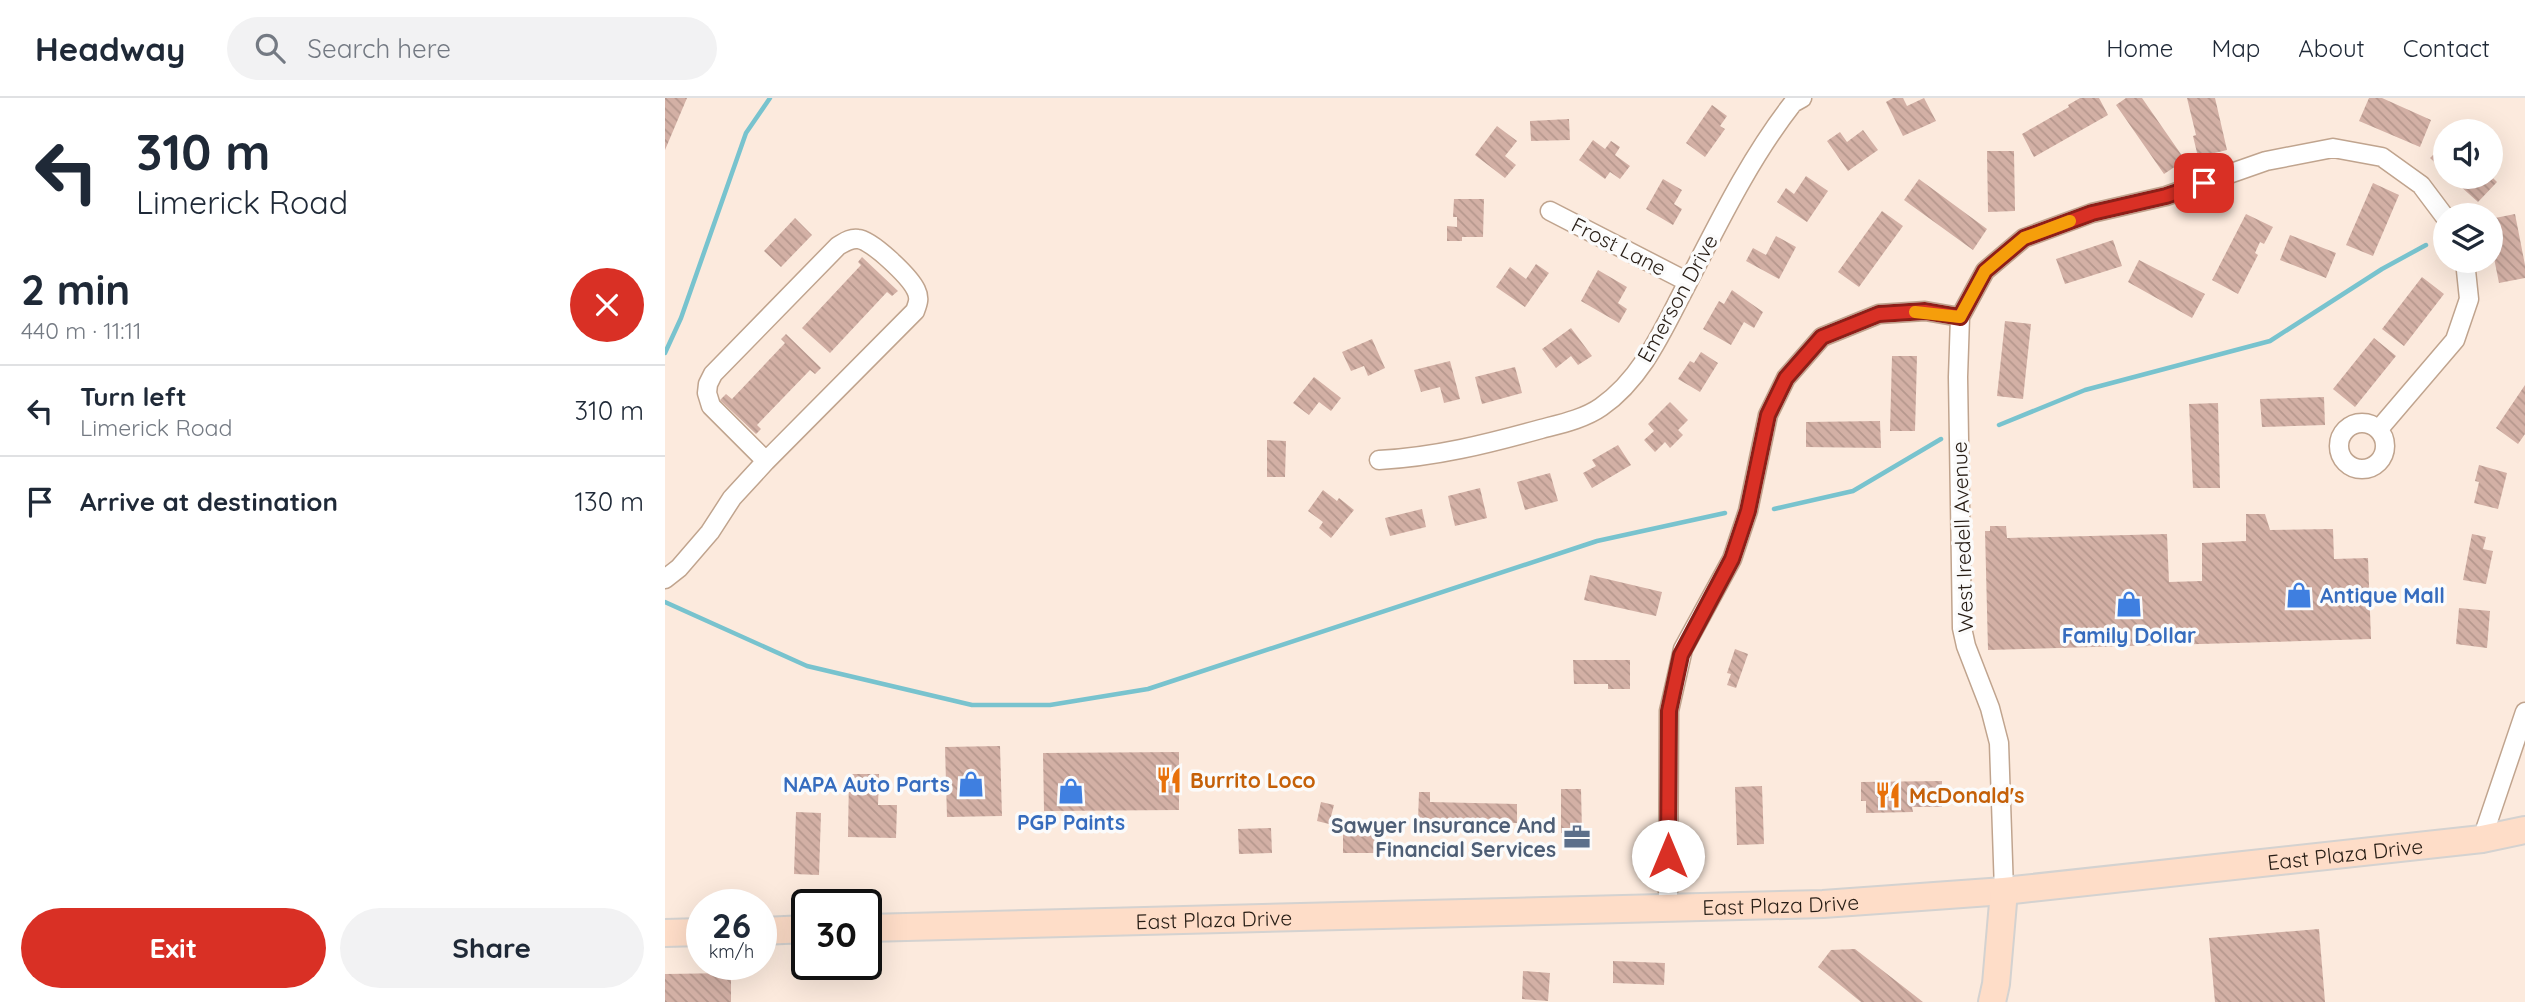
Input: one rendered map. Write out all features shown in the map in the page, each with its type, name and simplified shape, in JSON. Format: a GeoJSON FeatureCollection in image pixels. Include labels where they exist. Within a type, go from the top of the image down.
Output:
{"type":"FeatureCollection","features":[{"type":"Feature","properties":{"kind":"main road","name":"East Plaza Drive"},"geometry":{"type":"LineString","coordinates":[[882,928],[1823,904],[2004,891],[2482,839],[2525,830]]}},
{"type":"Feature","properties":{"kind":"main road","name":"West Iredell Avenue"},"geometry":{"type":"LineString","coordinates":[[1992,1002],[1996,985],[2004,891]]}},
{"type":"Feature","properties":{"kind":"main road"},"geometry":{"type":"LineString","coordinates":[[665,933],[686,932]]}},
{"type":"Feature","properties":{"kind":"street","name":"Emerson Drive"},"geometry":{"type":"LineString","coordinates":[[1379,460],[1423,458],[1501,440],[1565,423],[1599,409],[1624,387],[1649,356],[1751,162],[1794,100]]}},
{"type":"Feature","properties":{"kind":"street"},"geometry":{"type":"LineString","coordinates":[[1668,908],[1669,711],[1683,649],[1732,559],[1748,511],[1768,415],[1786,378],[1822,337],[1879,314],[1925,311],[1960,317],[1985,271],[2024,238],[2092,213],[2166,196],[2266,161],[2333,148],[2382,158],[2421,185],[2434,203]]}},
{"type":"Feature","properties":{"kind":"street","name":"Frost Lane"},"geometry":{"type":"LineString","coordinates":[[1550,211],[1688,282]]}},
{"type":"Feature","properties":{"kind":"street"},"geometry":{"type":"LineString","coordinates":[[665,579],[679,568],[711,532],[732,498],[766,461],[915,311],[920,300],[916,288],[873,245],[861,239],[849,239],[838,246],[713,374],[708,384],[707,393],[711,405],[766,461]]}},
{"type":"Feature","properties":{"kind":"street"},"geometry":{"type":"LineString","coordinates":[[2379,429],[2455,340],[2469,299],[2466,273]]}},
{"type":"Feature","properties":{"kind":"street","name":"West Iredell Avenue"},"geometry":{"type":"LineString","coordinates":[[1960,317],[1958,377],[1962,628],[1966,646],[1990,708],[1999,743],[2004,891]]}},
{"type":"Feature","properties":{"kind":"street"},"geometry":{"type":"LineString","coordinates":[[2482,839],[2525,712]]}},
{"type":"Feature","properties":{"kind":"building"},"geometry":{"type":"Polygon","coordinates":[[[665,98],[687,98],[665,150],[665,98]]]}},
{"type":"Feature","properties":{"kind":"building"},"geometry":{"type":"Polygon","coordinates":[[[1893,98],[1903,98],[1907,106],[1924,98],[1936,121],[1903,136],[1886,102],[1893,98]]]}},
{"type":"Feature","properties":{"kind":"building"},"geometry":{"type":"Polygon","coordinates":[[[2080,98],[2099,98],[2108,115],[2034,157],[2022,134],[2080,98]]]}},
{"type":"Feature","properties":{"kind":"building"},"geometry":{"type":"Polygon","coordinates":[[[2126,98],[2142,98],[2185,160],[2164,174],[2116,105],[2126,98]]]}},
{"type":"Feature","properties":{"kind":"building"},"geometry":{"type":"Polygon","coordinates":[[[2187,98],[2215,98],[2227,150],[2198,157],[2187,98]]]}},
{"type":"Feature","properties":{"kind":"building"},"geometry":{"type":"Polygon","coordinates":[[[2369,98],[2382,98],[2431,120],[2420,147],[2359,121],[2369,98]]]}},
{"type":"Feature","properties":{"kind":"building"},"geometry":{"type":"Polygon","coordinates":[[[1712,105],[1727,116],[1720,126],[1725,129],[1705,157],[1686,143],[1712,105]]]}},
{"type":"Feature","properties":{"kind":"building"},"geometry":{"type":"Polygon","coordinates":[[[1569,119],[1570,140],[1531,141],[1530,121],[1569,119]]]}},
{"type":"Feature","properties":{"kind":"building"},"geometry":{"type":"Polygon","coordinates":[[[1497,126],[1517,141],[1505,156],[1516,165],[1505,178],[1475,155],[1497,126]]]}},
{"type":"Feature","properties":{"kind":"building"},"geometry":{"type":"Polygon","coordinates":[[[1863,130],[1878,150],[1848,171],[1827,141],[1840,132],[1847,142],[1863,130]]]}},
{"type":"Feature","properties":{"kind":"building"},"geometry":{"type":"Polygon","coordinates":[[[1593,140],[1605,149],[1611,141],[1620,147],[1615,155],[1630,166],[1620,179],[1610,172],[1605,179],[1579,160],[1593,140]]]}},
{"type":"Feature","properties":{"kind":"building"},"geometry":{"type":"Polygon","coordinates":[[[1987,151],[2014,151],[2015,211],[1988,212],[1987,151]]]}},
{"type":"Feature","properties":{"kind":"building"},"geometry":{"type":"Polygon","coordinates":[[[1806,176],[1828,191],[1807,222],[1777,202],[1786,188],[1794,194],[1806,176]]]}},
{"type":"Feature","properties":{"kind":"building"},"geometry":{"type":"Polygon","coordinates":[[[1663,179],[1682,190],[1674,204],[1682,209],[1673,225],[1646,209],[1663,179]]]}},
{"type":"Feature","properties":{"kind":"building"},"geometry":{"type":"Polygon","coordinates":[[[1919,179],[1987,229],[1973,250],[1904,200],[1919,179]]]}},
{"type":"Feature","properties":{"kind":"building"},"geometry":{"type":"Polygon","coordinates":[[[2373,183],[2399,195],[2373,256],[2346,245],[2373,183]]]}},
{"type":"Feature","properties":{"kind":"building"},"geometry":{"type":"Polygon","coordinates":[[[2463,189],[2490,189],[2478,202],[2463,189]]]}},
{"type":"Feature","properties":{"kind":"building"},"geometry":{"type":"Polygon","coordinates":[[[1454,199],[1484,199],[1483,237],[1462,237],[1462,241],[1447,241],[1447,226],[1457,227],[1457,217],[1453,217],[1454,199]]]}},
{"type":"Feature","properties":{"kind":"building"},"geometry":{"type":"Polygon","coordinates":[[[1882,211],[1903,226],[1859,287],[1838,272],[1882,211]]]}},
{"type":"Feature","properties":{"kind":"building"},"geometry":{"type":"Polygon","coordinates":[[[2246,214],[2273,227],[2264,244],[2260,242],[2255,253],[2258,255],[2238,294],[2212,280],[2246,214]]]}},
{"type":"Feature","properties":{"kind":"building"},"geometry":{"type":"Polygon","coordinates":[[[2515,214],[2525,278],[2499,283],[2497,273],[2503,273],[2503,216],[2515,214]]]}},
{"type":"Feature","properties":{"kind":"building"},"geometry":{"type":"Polygon","coordinates":[[[795,218],[812,235],[781,267],[764,251],[795,218]]]}},
{"type":"Feature","properties":{"kind":"building"},"geometry":{"type":"Polygon","coordinates":[[[2290,235],[2336,253],[2326,278],[2280,260],[2290,235]]]}},
{"type":"Feature","properties":{"kind":"building"},"geometry":{"type":"Polygon","coordinates":[[[1776,236],[1796,247],[1779,279],[1746,261],[1753,248],[1766,255],[1776,236]]]}},
{"type":"Feature","properties":{"kind":"building"},"geometry":{"type":"Polygon","coordinates":[[[2113,240],[2122,266],[2065,284],[2056,259],[2113,240]]]}},
{"type":"Feature","properties":{"kind":"building"},"geometry":{"type":"Polygon","coordinates":[[[862,257],[898,291],[892,296],[887,292],[830,353],[802,328],[861,265],[858,262],[862,257]]]}},
{"type":"Feature","properties":{"kind":"building"},"geometry":{"type":"Polygon","coordinates":[[[2139,260],[2205,294],[2192,318],[2128,282],[2139,260]]]}},
{"type":"Feature","properties":{"kind":"building"},"geometry":{"type":"Polygon","coordinates":[[[1536,264],[1549,273],[1525,307],[1496,287],[1510,267],[1526,279],[1536,264]]]}},
{"type":"Feature","properties":{"kind":"building"},"geometry":{"type":"Polygon","coordinates":[[[1598,270],[1627,287],[1618,303],[1627,309],[1619,323],[1581,301],[1598,270]]]}},
{"type":"Feature","properties":{"kind":"building"},"geometry":{"type":"Polygon","coordinates":[[[2422,277],[2444,294],[2404,346],[2382,329],[2422,277]]]}},
{"type":"Feature","properties":{"kind":"building"},"geometry":{"type":"Polygon","coordinates":[[[1732,290],[1763,312],[1754,328],[1744,322],[1731,345],[1703,329],[1719,301],[1724,304],[1732,290]]]}},
{"type":"Feature","properties":{"kind":"building"},"geometry":{"type":"Polygon","coordinates":[[[2005,321],[2031,324],[2023,399],[1997,396],[2005,321]]]}},
{"type":"Feature","properties":{"kind":"building"},"geometry":{"type":"Polygon","coordinates":[[[1571,328],[1592,356],[1578,365],[1571,356],[1556,368],[1542,349],[1571,328]]]}},
{"type":"Feature","properties":{"kind":"building"},"geometry":{"type":"Polygon","coordinates":[[[786,334],[821,368],[815,374],[810,370],[757,425],[761,429],[756,434],[720,400],[726,394],[732,399],[785,343],[781,339],[786,334]]]}},
{"type":"Feature","properties":{"kind":"building"},"geometry":{"type":"Polygon","coordinates":[[[2374,338],[2396,356],[2355,407],[2333,389],[2374,338]]]}},
{"type":"Feature","properties":{"kind":"building"},"geometry":{"type":"Polygon","coordinates":[[[1372,339],[1385,368],[1368,376],[1364,366],[1351,371],[1342,352],[1372,339]]]}},
{"type":"Feature","properties":{"kind":"building"},"geometry":{"type":"Polygon","coordinates":[[[1701,352],[1718,363],[1700,392],[1678,379],[1690,361],[1694,363],[1701,352]]]}},
{"type":"Feature","properties":{"kind":"building"},"geometry":{"type":"Polygon","coordinates":[[[1892,356],[1917,356],[1915,431],[1890,431],[1892,356]]]}},
{"type":"Feature","properties":{"kind":"building"},"geometry":{"type":"Polygon","coordinates":[[[1450,361],[1460,399],[1444,403],[1440,387],[1421,392],[1414,370],[1450,361]]]}},
{"type":"Feature","properties":{"kind":"building"},"geometry":{"type":"Polygon","coordinates":[[[1515,367],[1522,393],[1482,404],[1475,377],[1515,367]]]}},
{"type":"Feature","properties":{"kind":"building"},"geometry":{"type":"Polygon","coordinates":[[[1314,377],[1341,398],[1331,411],[1319,402],[1309,415],[1293,403],[1314,377]]]}},
{"type":"Feature","properties":{"kind":"building"},"geometry":{"type":"Polygon","coordinates":[[[2525,385],[2525,434],[2518,444],[2496,428],[2525,385]]]}},
{"type":"Feature","properties":{"kind":"building"},"geometry":{"type":"Polygon","coordinates":[[[2324,397],[2325,425],[2262,427],[2260,399],[2324,397]]]}},
{"type":"Feature","properties":{"kind":"building"},"geometry":{"type":"Polygon","coordinates":[[[1670,402],[1688,420],[1678,430],[1683,435],[1670,448],[1665,442],[1655,452],[1644,440],[1654,431],[1648,424],[1670,402]]]}},
{"type":"Feature","properties":{"kind":"building"},"geometry":{"type":"Polygon","coordinates":[[[2218,403],[2220,488],[2193,488],[2189,404],[2218,403]]]}},
{"type":"Feature","properties":{"kind":"building"},"geometry":{"type":"Polygon","coordinates":[[[1880,421],[1881,448],[1806,447],[1806,422],[1880,421]]]}},
{"type":"Feature","properties":{"kind":"building"},"geometry":{"type":"Polygon","coordinates":[[[1267,440],[1286,441],[1285,477],[1267,477],[1267,440]]]}},
{"type":"Feature","properties":{"kind":"building"},"geometry":{"type":"Polygon","coordinates":[[[1618,445],[1631,465],[1592,488],[1583,473],[1596,466],[1592,460],[1618,445]]]}},
{"type":"Feature","properties":{"kind":"building"},"geometry":{"type":"Polygon","coordinates":[[[2479,465],[2507,473],[2498,509],[2474,503],[2479,482],[2475,481],[2479,465]]]}},
{"type":"Feature","properties":{"kind":"building"},"geometry":{"type":"Polygon","coordinates":[[[1550,473],[1558,501],[1525,510],[1517,482],[1550,473]]]}},
{"type":"Feature","properties":{"kind":"building"},"geometry":{"type":"Polygon","coordinates":[[[1480,488],[1487,518],[1455,526],[1448,496],[1480,488]]]}},
{"type":"Feature","properties":{"kind":"building"},"geometry":{"type":"Polygon","coordinates":[[[1323,490],[1354,510],[1331,538],[1319,528],[1323,522],[1308,511],[1323,490]]]}},
{"type":"Feature","properties":{"kind":"building"},"geometry":{"type":"Polygon","coordinates":[[[1422,509],[1426,527],[1390,536],[1385,518],[1422,509]]]}},
{"type":"Feature","properties":{"kind":"building"},"geometry":{"type":"Polygon","coordinates":[[[2246,514],[2265,514],[2270,530],[2333,529],[2334,559],[2368,558],[2371,639],[1988,650],[1985,531],[1990,531],[1990,526],[2006,526],[2007,538],[2167,534],[2169,582],[2202,581],[2202,543],[2246,541],[2246,514]]]}},
{"type":"Feature","properties":{"kind":"building"},"geometry":{"type":"Polygon","coordinates":[[[2472,534],[2486,537],[2483,549],[2493,551],[2486,584],[2463,580],[2472,534]]]}},
{"type":"Feature","properties":{"kind":"building"},"geometry":{"type":"Polygon","coordinates":[[[1590,575],[1662,592],[1656,616],[1584,600],[1590,575]]]}},
{"type":"Feature","properties":{"kind":"building"},"geometry":{"type":"Polygon","coordinates":[[[2459,608],[2490,611],[2487,648],[2456,644],[2459,608]]]}},
{"type":"Feature","properties":{"kind":"building"},"geometry":{"type":"Polygon","coordinates":[[[1735,649],[1748,654],[1736,688],[1727,685],[1731,674],[1727,673],[1735,649]]]}},
{"type":"Feature","properties":{"kind":"building"},"geometry":{"type":"Polygon","coordinates":[[[1573,660],[1630,660],[1630,689],[1608,689],[1608,684],[1574,684],[1573,660]]]}},
{"type":"Feature","properties":{"kind":"building"},"geometry":{"type":"Polygon","coordinates":[[[1000,746],[1002,816],[947,817],[945,747],[1000,746]]]}},
{"type":"Feature","properties":{"kind":"building"},"geometry":{"type":"Polygon","coordinates":[[[1179,752],[1179,810],[1044,811],[1043,753],[1179,752]]]}},
{"type":"Feature","properties":{"kind":"building"},"geometry":{"type":"Polygon","coordinates":[[[849,774],[879,774],[878,805],[897,805],[896,838],[848,837],[849,774]]]}},
{"type":"Feature","properties":{"kind":"building"},"geometry":{"type":"Polygon","coordinates":[[[1942,781],[1942,807],[1912,807],[1913,812],[1866,813],[1866,801],[1861,801],[1861,782],[1942,781]]]}},
{"type":"Feature","properties":{"kind":"building"},"geometry":{"type":"Polygon","coordinates":[[[1762,786],[1764,844],[1737,845],[1735,787],[1762,786]]]}},
{"type":"Feature","properties":{"kind":"building"},"geometry":{"type":"Polygon","coordinates":[[[1561,789],[1581,789],[1582,832],[1561,833],[1561,789]]]}},
{"type":"Feature","properties":{"kind":"building"},"geometry":{"type":"Polygon","coordinates":[[[1419,792],[1430,792],[1430,802],[1517,804],[1517,823],[1418,821],[1419,792]]]}},
{"type":"Feature","properties":{"kind":"building"},"geometry":{"type":"Polygon","coordinates":[[[1321,802],[1334,805],[1329,824],[1317,821],[1321,802]]]}},
{"type":"Feature","properties":{"kind":"building"},"geometry":{"type":"Polygon","coordinates":[[[796,812],[821,813],[819,875],[794,874],[796,812]]]}},
{"type":"Feature","properties":{"kind":"building"},"geometry":{"type":"Polygon","coordinates":[[[1271,828],[1272,853],[1239,854],[1238,829],[1271,828]]]}},
{"type":"Feature","properties":{"kind":"building"},"geometry":{"type":"Polygon","coordinates":[[[1343,830],[1353,830],[1353,834],[1378,834],[1378,853],[1343,853],[1343,830]]]}},
{"type":"Feature","properties":{"kind":"building"},"geometry":{"type":"Polygon","coordinates":[[[2319,929],[2325,1002],[2215,1002],[2209,938],[2319,929]]]}},
{"type":"Feature","properties":{"kind":"building"},"geometry":{"type":"Polygon","coordinates":[[[1855,949],[1923,1002],[1861,1002],[1818,967],[1831,950],[1855,949]]]}},
{"type":"Feature","properties":{"kind":"building"},"geometry":{"type":"Polygon","coordinates":[[[1613,961],[1665,963],[1664,985],[1613,983],[1613,961]]]}},
{"type":"Feature","properties":{"kind":"building"},"geometry":{"type":"Polygon","coordinates":[[[1523,971],[1550,973],[1548,1001],[1522,999],[1523,971]]]}},
{"type":"Feature","properties":{"kind":"building"},"geometry":{"type":"Polygon","coordinates":[[[665,974],[686,974],[686,980],[731,980],[731,1002],[665,1002],[665,974]]]}},
{"type":"Feature","properties":{"kind":"waterway"},"geometry":{"type":"LineString","coordinates":[[665,353],[681,318],[746,133],[770,98]]}},
{"type":"Feature","properties":{"kind":"waterway"},"geometry":{"type":"LineString","coordinates":[[1999,425],[2085,390],[2270,341],[2382,269],[2426,245]]}},
{"type":"Feature","properties":{"kind":"waterway"},"geometry":{"type":"LineString","coordinates":[[1774,509],[1853,491],[1941,439]]}},
{"type":"Feature","properties":{"kind":"waterway"},"geometry":{"type":"LineString","coordinates":[[665,602],[807,666],[972,705],[1050,705],[1148,689],[1597,541],[1725,513]]}},
{"type":"Feature","properties":{"kind":"slow traffic"},"geometry":{"type":"LineString","coordinates":[[1915,312],[1960,317],[1985,271],[2024,238],[2070,221]]}},
{"type":"Feature","properties":{"kind":"place","name":"Antique Mall"},"geometry":{"type":"Point","coordinates":[2299,595]}},
{"type":"Feature","properties":{"kind":"place","name":"Family Dollar"},"geometry":{"type":"Point","coordinates":[2129,604]}},
{"type":"Feature","properties":{"kind":"place","name":"Burrito Loco"},"geometry":{"type":"Point","coordinates":[1169,780]}},
{"type":"Feature","properties":{"kind":"place","name":"NAPA Auto Parts"},"geometry":{"type":"Point","coordinates":[971,784]}},
{"type":"Feature","properties":{"kind":"place","name":"PGP Paints"},"geometry":{"type":"Point","coordinates":[1071,791]}},
{"type":"Feature","properties":{"kind":"place","name":"McDonald's"},"geometry":{"type":"Point","coordinates":[1888,795]}},
{"type":"Feature","properties":{"kind":"place","name":"Sawyer Insurance And Financial Services"},"geometry":{"type":"Point","coordinates":[1577,837]}},
{"type":"Feature","properties":{"kind":"route"},"geometry":{"type":"LineString","coordinates":[[1668,856],[1669,711],[1681,655],[1732,559],[1748,511],[1768,415],[1786,378],[1822,337],[1879,314],[1925,311],[1960,317],[1985,271],[2024,238],[2092,213],[2166,196],[2204,183]]}}]}
